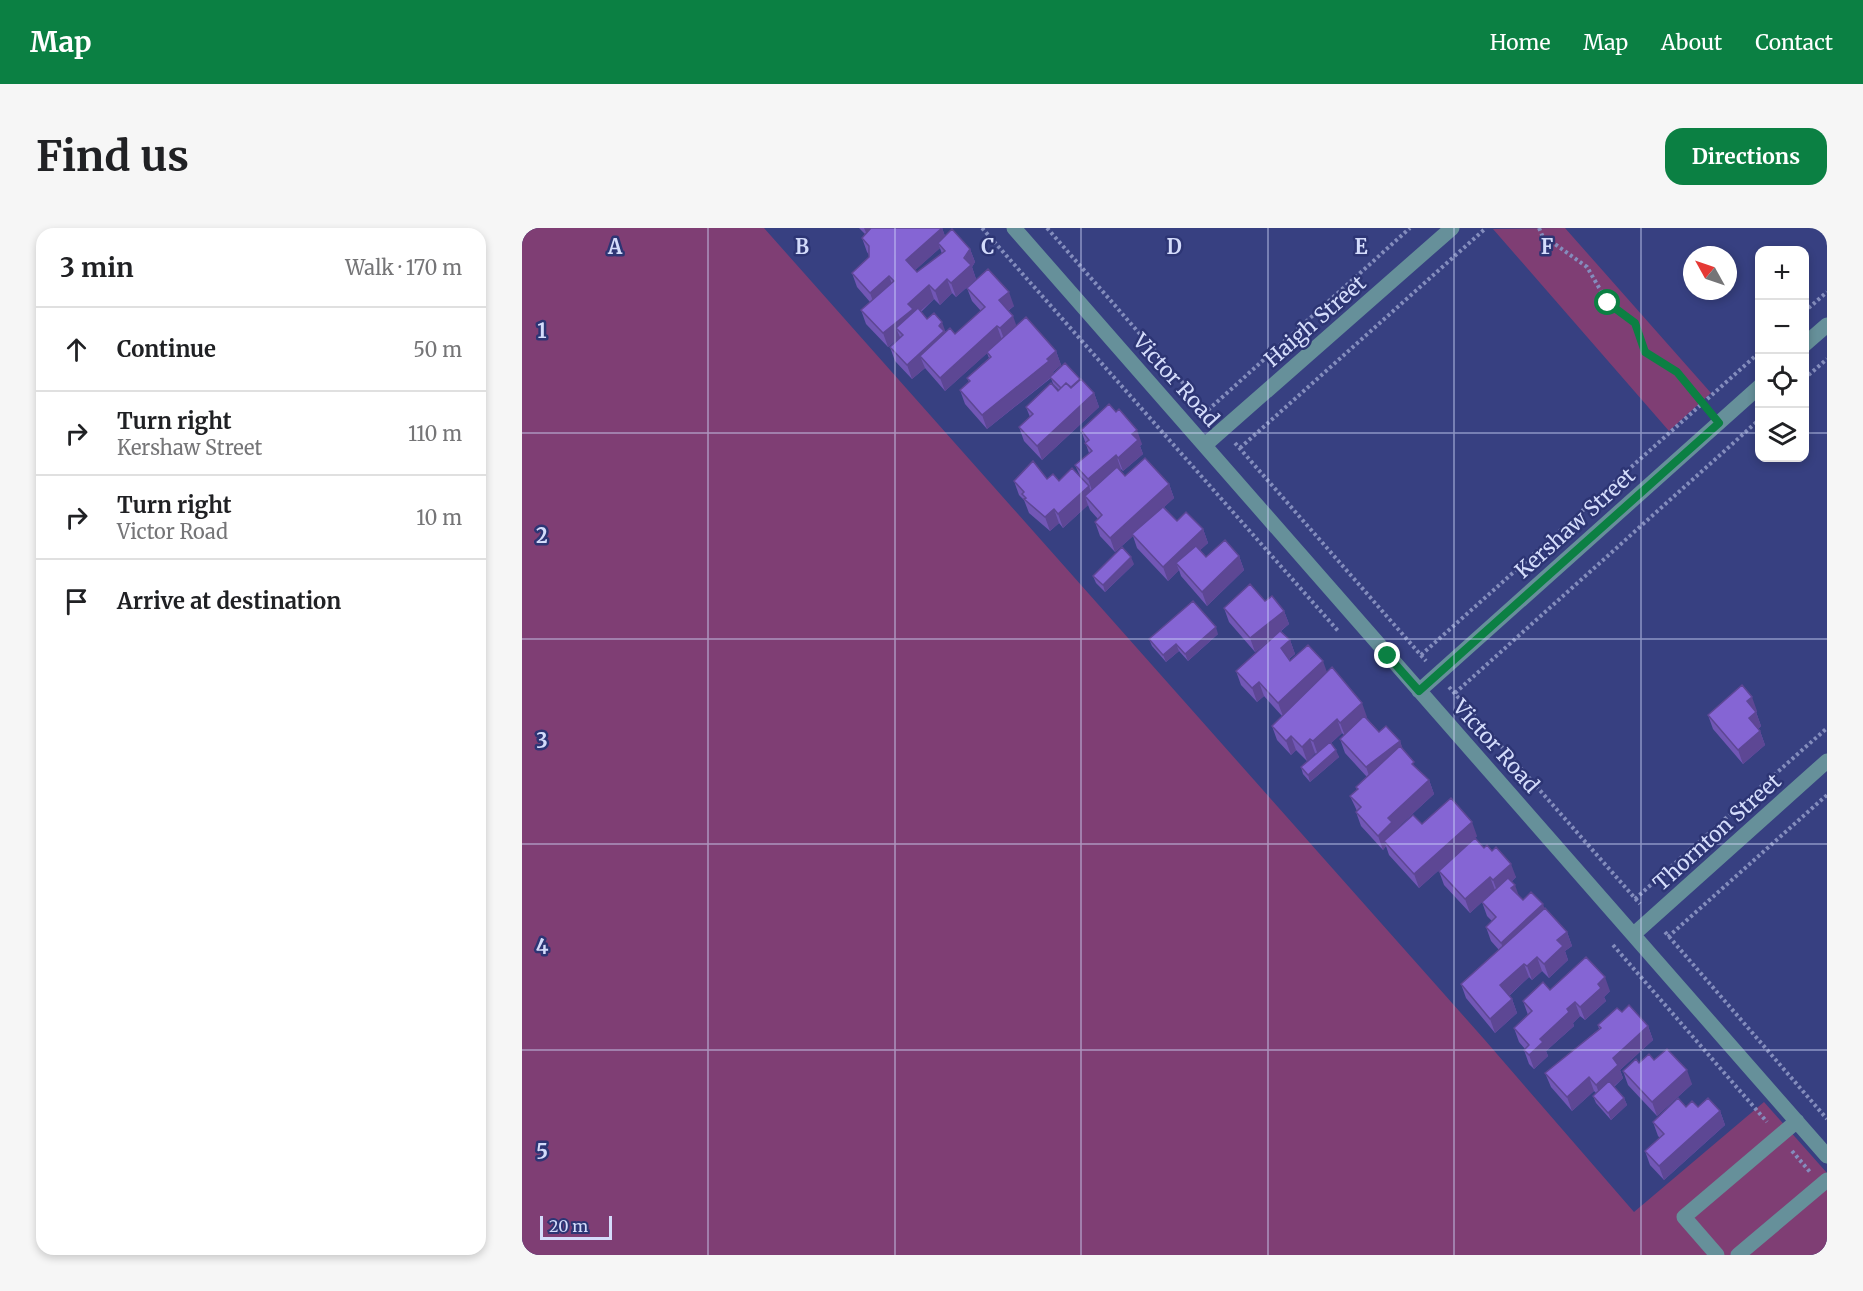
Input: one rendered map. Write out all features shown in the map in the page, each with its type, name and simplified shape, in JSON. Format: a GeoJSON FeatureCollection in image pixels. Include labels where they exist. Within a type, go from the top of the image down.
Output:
{"type":"FeatureCollection","features":[{"type":"Feature","properties":{"kind":"street","name":"Victor Road"},"geometry":{"type":"LineString","coordinates":[[1014,228],[1827,1156]]}},
{"type":"Feature","properties":{"kind":"street","name":"Haigh Street"},"geometry":{"type":"LineString","coordinates":[[1205,445],[1452,228]]}},
{"type":"Feature","properties":{"kind":"street"},"geometry":{"type":"LineString","coordinates":[[1809,341],[1827,325]]}},
{"type":"Feature","properties":{"kind":"street","name":"Kershaw Street"},"geometry":{"type":"LineString","coordinates":[[1419,691],[1755,391]]}},
{"type":"Feature","properties":{"kind":"street","name":"Thornton Street"},"geometry":{"type":"LineString","coordinates":[[1634,934],[1827,761]]}},
{"type":"Feature","properties":{"kind":"street"},"geometry":{"type":"LineString","coordinates":[[1717,1255],[1684,1217],[1797,1121]]}},
{"type":"Feature","properties":{"kind":"street"},"geometry":{"type":"LineString","coordinates":[[1738,1255],[1824,1182]]}},
{"type":"Feature","properties":{"kind":"path"},"geometry":{"type":"LineString","coordinates":[[982,228],[1347,641]]}},
{"type":"Feature","properties":{"kind":"path"},"geometry":{"type":"LineString","coordinates":[[1208,411],[1410,228]]}},
{"type":"Feature","properties":{"kind":"path"},"geometry":{"type":"LineString","coordinates":[[1240,448],[1486,228]]}},
{"type":"Feature","properties":{"kind":"path"},"geometry":{"type":"LineString","coordinates":[[1539,228],[1542,235],[1587,267],[1608,303],[1635,323],[1645,352],[1677,372],[1719,423]]}},
{"type":"Feature","properties":{"kind":"path"},"geometry":{"type":"LineString","coordinates":[[1809,308],[1827,292]]}},
{"type":"Feature","properties":{"kind":"path"},"geometry":{"type":"LineString","coordinates":[[1421,655],[1758,354]]}},
{"type":"Feature","properties":{"kind":"path"},"geometry":{"type":"LineString","coordinates":[[1809,375],[1827,359]]}},
{"type":"Feature","properties":{"kind":"path"},"geometry":{"type":"LineString","coordinates":[[1455,693],[1755,423]]}},
{"type":"Feature","properties":{"kind":"path"},"geometry":{"type":"LineString","coordinates":[[1635,899],[1827,728]]}},
{"type":"Feature","properties":{"kind":"path"},"geometry":{"type":"LineString","coordinates":[[1668,937],[1827,795]]}},
{"type":"Feature","properties":{"kind":"path"},"geometry":{"type":"LineString","coordinates":[[1606,936],[1780,1137],[1824,1182]]}},
{"type":"Feature","properties":{"kind":"shaded area"},"geometry":{"type":"Polygon","coordinates":[[[522,228],[764,228],[1484,1039],[1634,1212],[1764,1102],[1827,1173],[1827,1255],[522,1255],[522,228]]]}},
{"type":"Feature","properties":{"kind":"shaded area"},"geometry":{"type":"Polygon","coordinates":[[[1565,228],[1711,393],[1669,431],[1493,229],[1565,228]]]}},
{"type":"Feature","properties":{"kind":"building"},"geometry":{"type":"Polygon","coordinates":[[[871,228],[942,228],[906,260],[917,272],[945,251],[938,243],[952,229],[970,249],[964,258],[971,265],[951,283],[947,279],[935,291],[929,285],[908,304],[913,309],[883,333],[861,310],[894,281],[889,276],[870,293],[852,273],[869,257],[869,246],[862,238],[871,228]]]}},
{"type":"Feature","properties":{"kind":"building"},"geometry":{"type":"Polygon","coordinates":[[[988,269],[1009,292],[999,300],[1013,316],[1000,328],[997,326],[940,378],[920,356],[950,328],[955,334],[985,307],[967,288],[988,269]]]}},
{"type":"Feature","properties":{"kind":"building"},"geometry":{"type":"Polygon","coordinates":[[[918,308],[927,319],[934,313],[942,322],[939,326],[944,331],[907,365],[890,347],[903,335],[896,328],[918,308]]]}},
{"type":"Feature","properties":{"kind":"building"},"geometry":{"type":"Polygon","coordinates":[[[1026,317],[1056,351],[1047,359],[1049,361],[982,415],[960,390],[970,381],[967,378],[991,357],[987,352],[1026,317]]]}},
{"type":"Feature","properties":{"kind":"building"},"geometry":{"type":"Polygon","coordinates":[[[1065,363],[1080,379],[1071,387],[1066,383],[1061,388],[1050,377],[1065,363]]]}},
{"type":"Feature","properties":{"kind":"building"},"geometry":{"type":"Polygon","coordinates":[[[1081,379],[1094,393],[1037,446],[1019,427],[1033,414],[1026,407],[1051,383],[1058,391],[1066,383],[1071,388],[1081,379]]]}},
{"type":"Feature","properties":{"kind":"building"},"geometry":{"type":"Polygon","coordinates":[[[1109,404],[1116,412],[1119,409],[1137,430],[1132,434],[1138,440],[1118,458],[1116,455],[1088,479],[1075,465],[1092,451],[1085,443],[1089,440],[1081,430],[1109,404]]]}},
{"type":"Feature","properties":{"kind":"building"},"geometry":{"type":"Polygon","coordinates":[[[1145,458],[1169,484],[1110,538],[1095,522],[1102,515],[1085,496],[1117,467],[1125,476],[1145,458]]]}},
{"type":"Feature","properties":{"kind":"building"},"geometry":{"type":"Polygon","coordinates":[[[1033,461],[1047,479],[1053,474],[1059,481],[1072,468],[1089,486],[1058,514],[1054,509],[1045,517],[1024,499],[1026,498],[1022,494],[1024,492],[1014,481],[1033,461]]]}},
{"type":"Feature","properties":{"kind":"building"},"geometry":{"type":"Polygon","coordinates":[[[1163,507],[1177,521],[1186,512],[1203,529],[1163,567],[1132,534],[1163,507]]]}},
{"type":"Feature","properties":{"kind":"building"},"geometry":{"type":"Polygon","coordinates":[[[1225,540],[1239,556],[1202,592],[1176,563],[1196,546],[1206,557],[1225,540]]]}},
{"type":"Feature","properties":{"kind":"building"},"geometry":{"type":"Polygon","coordinates":[[[1122,547],[1131,557],[1103,585],[1093,576],[1122,547]]]}},
{"type":"Feature","properties":{"kind":"building"},"geometry":{"type":"Polygon","coordinates":[[[1250,584],[1265,601],[1272,596],[1284,611],[1250,638],[1224,608],[1250,584]]]}},
{"type":"Feature","properties":{"kind":"building"},"geometry":{"type":"Polygon","coordinates":[[[1193,601],[1216,627],[1185,654],[1176,644],[1163,655],[1149,639],[1193,601]]]}},
{"type":"Feature","properties":{"kind":"building"},"geometry":{"type":"Polygon","coordinates":[[[1280,631],[1290,640],[1281,648],[1290,661],[1308,645],[1323,661],[1278,703],[1259,682],[1252,688],[1236,671],[1280,631]]]}},
{"type":"Feature","properties":{"kind":"building"},"geometry":{"type":"Polygon","coordinates":[[[1332,667],[1362,703],[1340,723],[1337,719],[1313,741],[1310,739],[1302,747],[1291,736],[1286,741],[1272,726],[1332,667]]]}},
{"type":"Feature","properties":{"kind":"building"},"geometry":{"type":"Polygon","coordinates":[[[1742,685],[1752,697],[1747,701],[1756,712],[1749,718],[1760,731],[1738,750],[1708,715],[1742,685]]]}},
{"type":"Feature","properties":{"kind":"building"},"geometry":{"type":"Polygon","coordinates":[[[1364,716],[1379,732],[1386,726],[1400,741],[1366,767],[1340,739],[1364,716]]]}},
{"type":"Feature","properties":{"kind":"building"},"geometry":{"type":"Polygon","coordinates":[[[1330,742],[1336,750],[1308,775],[1301,767],[1330,742]]]}},
{"type":"Feature","properties":{"kind":"building"},"geometry":{"type":"Polygon","coordinates":[[[1400,746],[1414,762],[1412,764],[1429,780],[1388,818],[1392,822],[1378,836],[1356,812],[1361,807],[1350,796],[1358,789],[1356,787],[1400,746]]]}},
{"type":"Feature","properties":{"kind":"building"},"geometry":{"type":"Polygon","coordinates":[[[1451,798],[1472,822],[1414,874],[1384,841],[1413,815],[1422,824],[1451,798]]]}},
{"type":"Feature","properties":{"kind":"building"},"geometry":{"type":"Polygon","coordinates":[[[1475,838],[1484,848],[1487,845],[1492,851],[1496,847],[1511,864],[1493,880],[1490,877],[1465,899],[1439,871],[1475,838]]]}},
{"type":"Feature","properties":{"kind":"building"},"geometry":{"type":"Polygon","coordinates":[[[1508,878],[1515,885],[1511,888],[1523,900],[1531,892],[1543,904],[1501,943],[1486,927],[1496,917],[1482,902],[1508,878]]]}},
{"type":"Feature","properties":{"kind":"building"},"geometry":{"type":"Polygon","coordinates":[[[1545,908],[1567,932],[1557,940],[1563,946],[1544,964],[1537,957],[1527,966],[1524,964],[1500,985],[1512,999],[1490,1019],[1461,984],[1545,908]]]}},
{"type":"Feature","properties":{"kind":"building"},"geometry":{"type":"Polygon","coordinates":[[[1586,957],[1605,977],[1598,984],[1601,988],[1580,1007],[1575,1002],[1567,1009],[1569,1012],[1540,1039],[1543,1042],[1529,1055],[1524,1050],[1529,1045],[1514,1028],[1532,1011],[1523,1001],[1543,982],[1550,990],[1586,957]]]}},
{"type":"Feature","properties":{"kind":"building"},"geometry":{"type":"Polygon","coordinates":[[[1629,1005],[1648,1026],[1613,1058],[1618,1065],[1596,1085],[1589,1077],[1567,1097],[1545,1073],[1601,1028],[1598,1025],[1617,1008],[1622,1012],[1629,1005]]]}},
{"type":"Feature","properties":{"kind":"building"},"geometry":{"type":"Polygon","coordinates":[[[1667,1049],[1687,1070],[1652,1102],[1623,1071],[1636,1059],[1639,1063],[1649,1054],[1654,1060],[1667,1049]]]}},
{"type":"Feature","properties":{"kind":"building"},"geometry":{"type":"Polygon","coordinates":[[[1609,1081],[1624,1098],[1608,1113],[1593,1096],[1609,1081]]]}},
{"type":"Feature","properties":{"kind":"building"},"geometry":{"type":"Polygon","coordinates":[[[1678,1098],[1686,1107],[1692,1101],[1698,1107],[1708,1098],[1720,1111],[1659,1166],[1645,1151],[1664,1134],[1653,1122],[1678,1098]]]}},
{"type":"Feature","properties":{"kind":"route"},"geometry":{"type":"LineString","coordinates":[[1388,656],[1419,691],[1719,423],[1677,372],[1645,352],[1635,323],[1608,303]]}}]}
